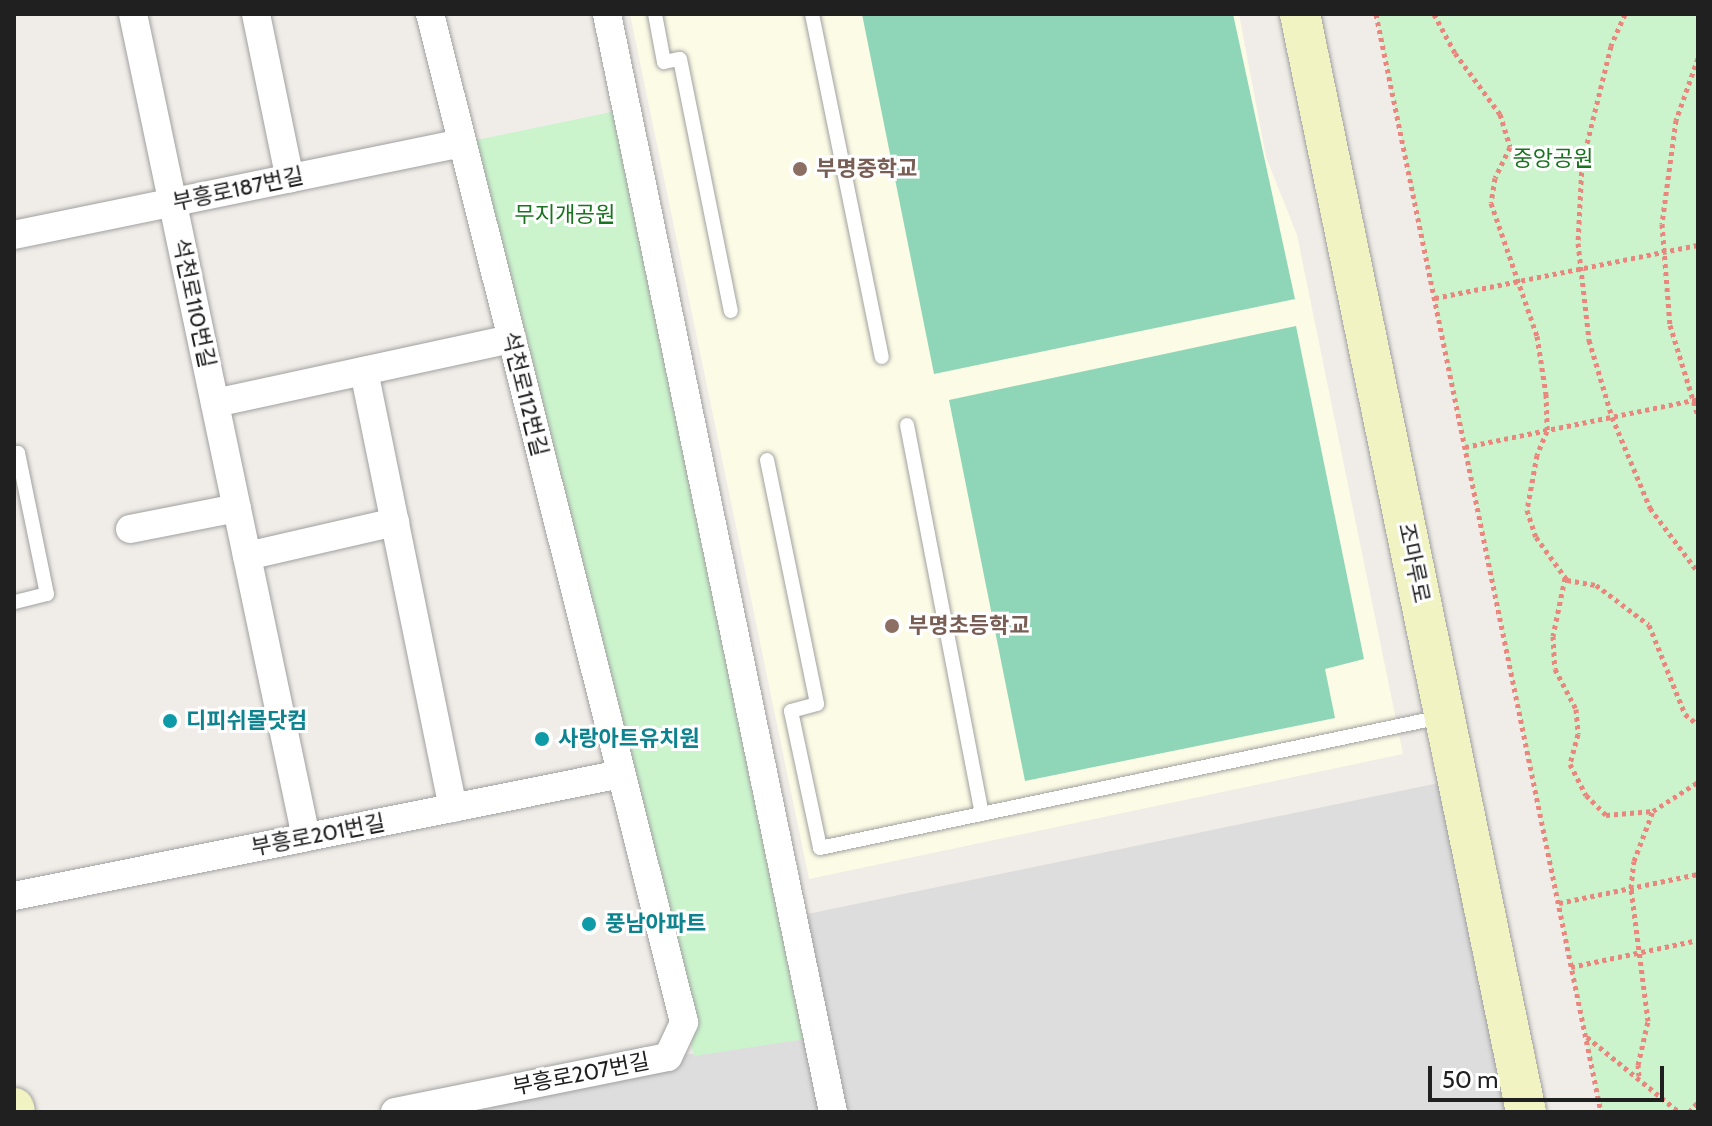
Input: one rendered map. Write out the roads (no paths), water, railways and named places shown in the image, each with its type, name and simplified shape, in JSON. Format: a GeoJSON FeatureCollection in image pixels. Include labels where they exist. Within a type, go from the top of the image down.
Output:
{"type":"FeatureCollection","features":[{"type":"Feature","properties":{"kind":"street","name":"석천로110번길"},"geometry":{"type":"LineString","coordinates":[[133,14],[306,837]]}},
{"type":"Feature","properties":{"kind":"street"},"geometry":{"type":"LineString","coordinates":[[256,14],[290,179]]}},
{"type":"Feature","properties":{"kind":"street","name":"석천로112번길"},"geometry":{"type":"LineString","coordinates":[[430,14],[621,774]]}},
{"type":"Feature","properties":{"kind":"street"},"geometry":{"type":"LineString","coordinates":[[607,14],[833,1112]]}},
{"type":"Feature","properties":{"kind":"street","name":"조마루로"},"geometry":{"type":"LineString","coordinates":[[1300,14],[1526,1112]]}},
{"type":"Feature","properties":{"kind":"street","name":"부흥로187번길"},"geometry":{"type":"LineString","coordinates":[[14,235],[462,143]]}},
{"type":"Feature","properties":{"kind":"street"},"geometry":{"type":"LineString","coordinates":[[215,403],[512,339]]}},
{"type":"Feature","properties":{"kind":"street"},"geometry":{"type":"LineString","coordinates":[[364,371],[453,808]]}},
{"type":"Feature","properties":{"kind":"street"},"geometry":{"type":"LineString","coordinates":[[130,529],[237,508]]}},
{"type":"Feature","properties":{"kind":"street"},"geometry":{"type":"LineString","coordinates":[[247,556],[395,522]]}},
{"type":"Feature","properties":{"kind":"street","name":"부흥로201번길"},"geometry":{"type":"LineString","coordinates":[[14,896],[621,774]]}},
{"type":"Feature","properties":{"kind":"street","name":"부흥로207번길"},"geometry":{"type":"LineString","coordinates":[[395,1112],[668,1057],[684,1022],[621,774]]}},
{"type":"Feature","properties":{"kind":"lane"},"geometry":{"type":"LineString","coordinates":[[655,14],[664,62],[680,59],[731,311]]}},
{"type":"Feature","properties":{"kind":"lane"},"geometry":{"type":"LineString","coordinates":[[812,14],[882,357]]}},
{"type":"Feature","properties":{"kind":"lane"},"geometry":{"type":"LineString","coordinates":[[907,425],[982,814]]}},
{"type":"Feature","properties":{"kind":"lane"},"geometry":{"type":"LineString","coordinates":[[14,453],[18,453],[47,594],[14,602]]}},
{"type":"Feature","properties":{"kind":"lane"},"geometry":{"type":"LineString","coordinates":[[767,460],[817,704],[791,711],[820,848],[1446,717]]}},
{"type":"Feature","properties":{"kind":"place","name":"부명중학교"},"geometry":{"type":"Point","coordinates":[800,169]}},
{"type":"Feature","properties":{"kind":"place","name":"부명초등학교"},"geometry":{"type":"Point","coordinates":[892,626]}},
{"type":"Feature","properties":{"kind":"place","name":"디피쉬몰닷컴"},"geometry":{"type":"Point","coordinates":[170,721]}},
{"type":"Feature","properties":{"kind":"place","name":"사랑아트유치원"},"geometry":{"type":"Point","coordinates":[542,739]}},
{"type":"Feature","properties":{"kind":"place","name":"풍남아파트"},"geometry":{"type":"Point","coordinates":[589,924]}},
{"type":"Feature","properties":{"kind":"park label","name":"중앙공원"},"geometry":{"type":"Point","coordinates":[1553,159]}},
{"type":"Feature","properties":{"kind":"park label","name":"무지개공원"},"geometry":{"type":"Point","coordinates":[565,215]}}]}
